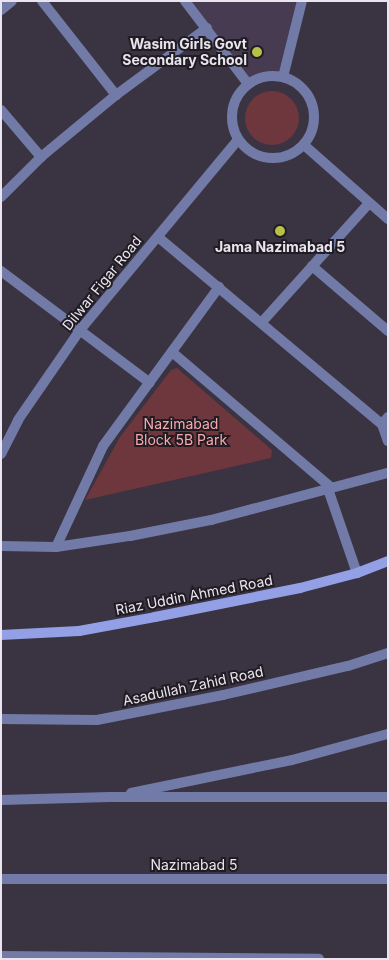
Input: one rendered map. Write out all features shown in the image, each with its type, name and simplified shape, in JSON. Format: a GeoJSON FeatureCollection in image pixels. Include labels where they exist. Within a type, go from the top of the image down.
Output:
{"type":"FeatureCollection","features":[{"type":"Feature","properties":{"kind":"main road","name":"Riaz Uddin Ahmed Road"},"geometry":{"type":"LineString","coordinates":[[1,635],[79,631],[155,618],[300,588],[357,573],[388,561]]}},
{"type":"Feature","properties":{"kind":"street"},"geometry":{"type":"LineString","coordinates":[[1,10],[12,1]]}},
{"type":"Feature","properties":{"kind":"street"},"geometry":{"type":"LineString","coordinates":[[42,1],[116,94]]}},
{"type":"Feature","properties":{"kind":"street"},"geometry":{"type":"LineString","coordinates":[[185,1],[208,28],[248,84]]}},
{"type":"Feature","properties":{"kind":"street"},"geometry":{"type":"LineString","coordinates":[[283,77],[302,1]]}},
{"type":"Feature","properties":{"kind":"street"},"geometry":{"type":"LineString","coordinates":[[1,197],[40,157],[116,94],[208,28]]}},
{"type":"Feature","properties":{"kind":"street"},"geometry":{"type":"LineString","coordinates":[[269,76],[283,77],[299,84],[308,95],[313,106],[315,121],[311,135],[304,145],[293,154],[271,159],[257,156],[238,140],[232,118],[234,104],[248,84],[269,76]]}},
{"type":"Feature","properties":{"kind":"street"},"geometry":{"type":"LineString","coordinates":[[1,110],[40,157]]}},
{"type":"Feature","properties":{"kind":"street","name":"Dilwar Figar Road"},"geometry":{"type":"LineString","coordinates":[[1,454],[18,420],[80,330],[238,140]]}},
{"type":"Feature","properties":{"kind":"street"},"geometry":{"type":"LineString","coordinates":[[304,145],[388,219]]}},
{"type":"Feature","properties":{"kind":"street"},"geometry":{"type":"LineString","coordinates":[[262,322],[369,203]]}},
{"type":"Feature","properties":{"kind":"street"},"geometry":{"type":"LineString","coordinates":[[158,237],[385,421],[388,441]]}},
{"type":"Feature","properties":{"kind":"street"},"geometry":{"type":"LineString","coordinates":[[312,266],[388,331]]}},
{"type":"Feature","properties":{"kind":"street"},"geometry":{"type":"LineString","coordinates":[[1,271],[150,383]]}},
{"type":"Feature","properties":{"kind":"street"},"geometry":{"type":"LineString","coordinates":[[56,547],[103,446],[219,287]]}},
{"type":"Feature","properties":{"kind":"street"},"geometry":{"type":"LineString","coordinates":[[172,352],[330,489],[357,573]]}},
{"type":"Feature","properties":{"kind":"street"},"geometry":{"type":"LineString","coordinates":[[1,546],[56,547],[130,536],[211,520],[388,473]]}},
{"type":"Feature","properties":{"kind":"street","name":"Asadullah Zahid Road"},"geometry":{"type":"LineString","coordinates":[[1,719],[97,720],[223,695],[348,666],[388,652]]}},
{"type":"Feature","properties":{"kind":"street"},"geometry":{"type":"LineString","coordinates":[[110,797],[292,760],[388,734]]}},
{"type":"Feature","properties":{"kind":"street"},"geometry":{"type":"LineString","coordinates":[[1,800],[110,797],[388,797]]}},
{"type":"Feature","properties":{"kind":"street","name":"Nazimabad 5"},"geometry":{"type":"LineString","coordinates":[[1,879],[388,879]]}},
{"type":"Feature","properties":{"kind":"street"},"geometry":{"type":"LineString","coordinates":[[1,956],[319,959]]}},
{"type":"Feature","properties":{"kind":"shaded area","name":"Wasim Girls Govt Secondary School"},"geometry":{"type":"Polygon","coordinates":[[[185,1],[302,1],[283,77],[261,78],[248,84],[185,1]]]}},
{"type":"Feature","properties":{"kind":"green space"},"geometry":{"type":"Polygon","coordinates":[[[267,91],[277,91],[287,95],[295,103],[299,118],[295,133],[287,141],[277,145],[267,145],[257,141],[249,133],[245,123],[245,113],[249,103],[257,95],[267,91]]]}},
{"type":"Feature","properties":{"kind":"green space","name":"Nazimabad Block 5B Park"},"geometry":{"type":"Polygon","coordinates":[[[177,368],[272,450],[271,458],[85,500],[120,437],[171,370],[177,368]]]}},
{"type":"Feature","properties":{"kind":"place","name":"Wasim Girls Govt Secondary School"},"geometry":{"type":"Point","coordinates":[257,52]}},
{"type":"Feature","properties":{"kind":"place","name":"Jama Nazimabad 5"},"geometry":{"type":"Point","coordinates":[280,231]}}]}
